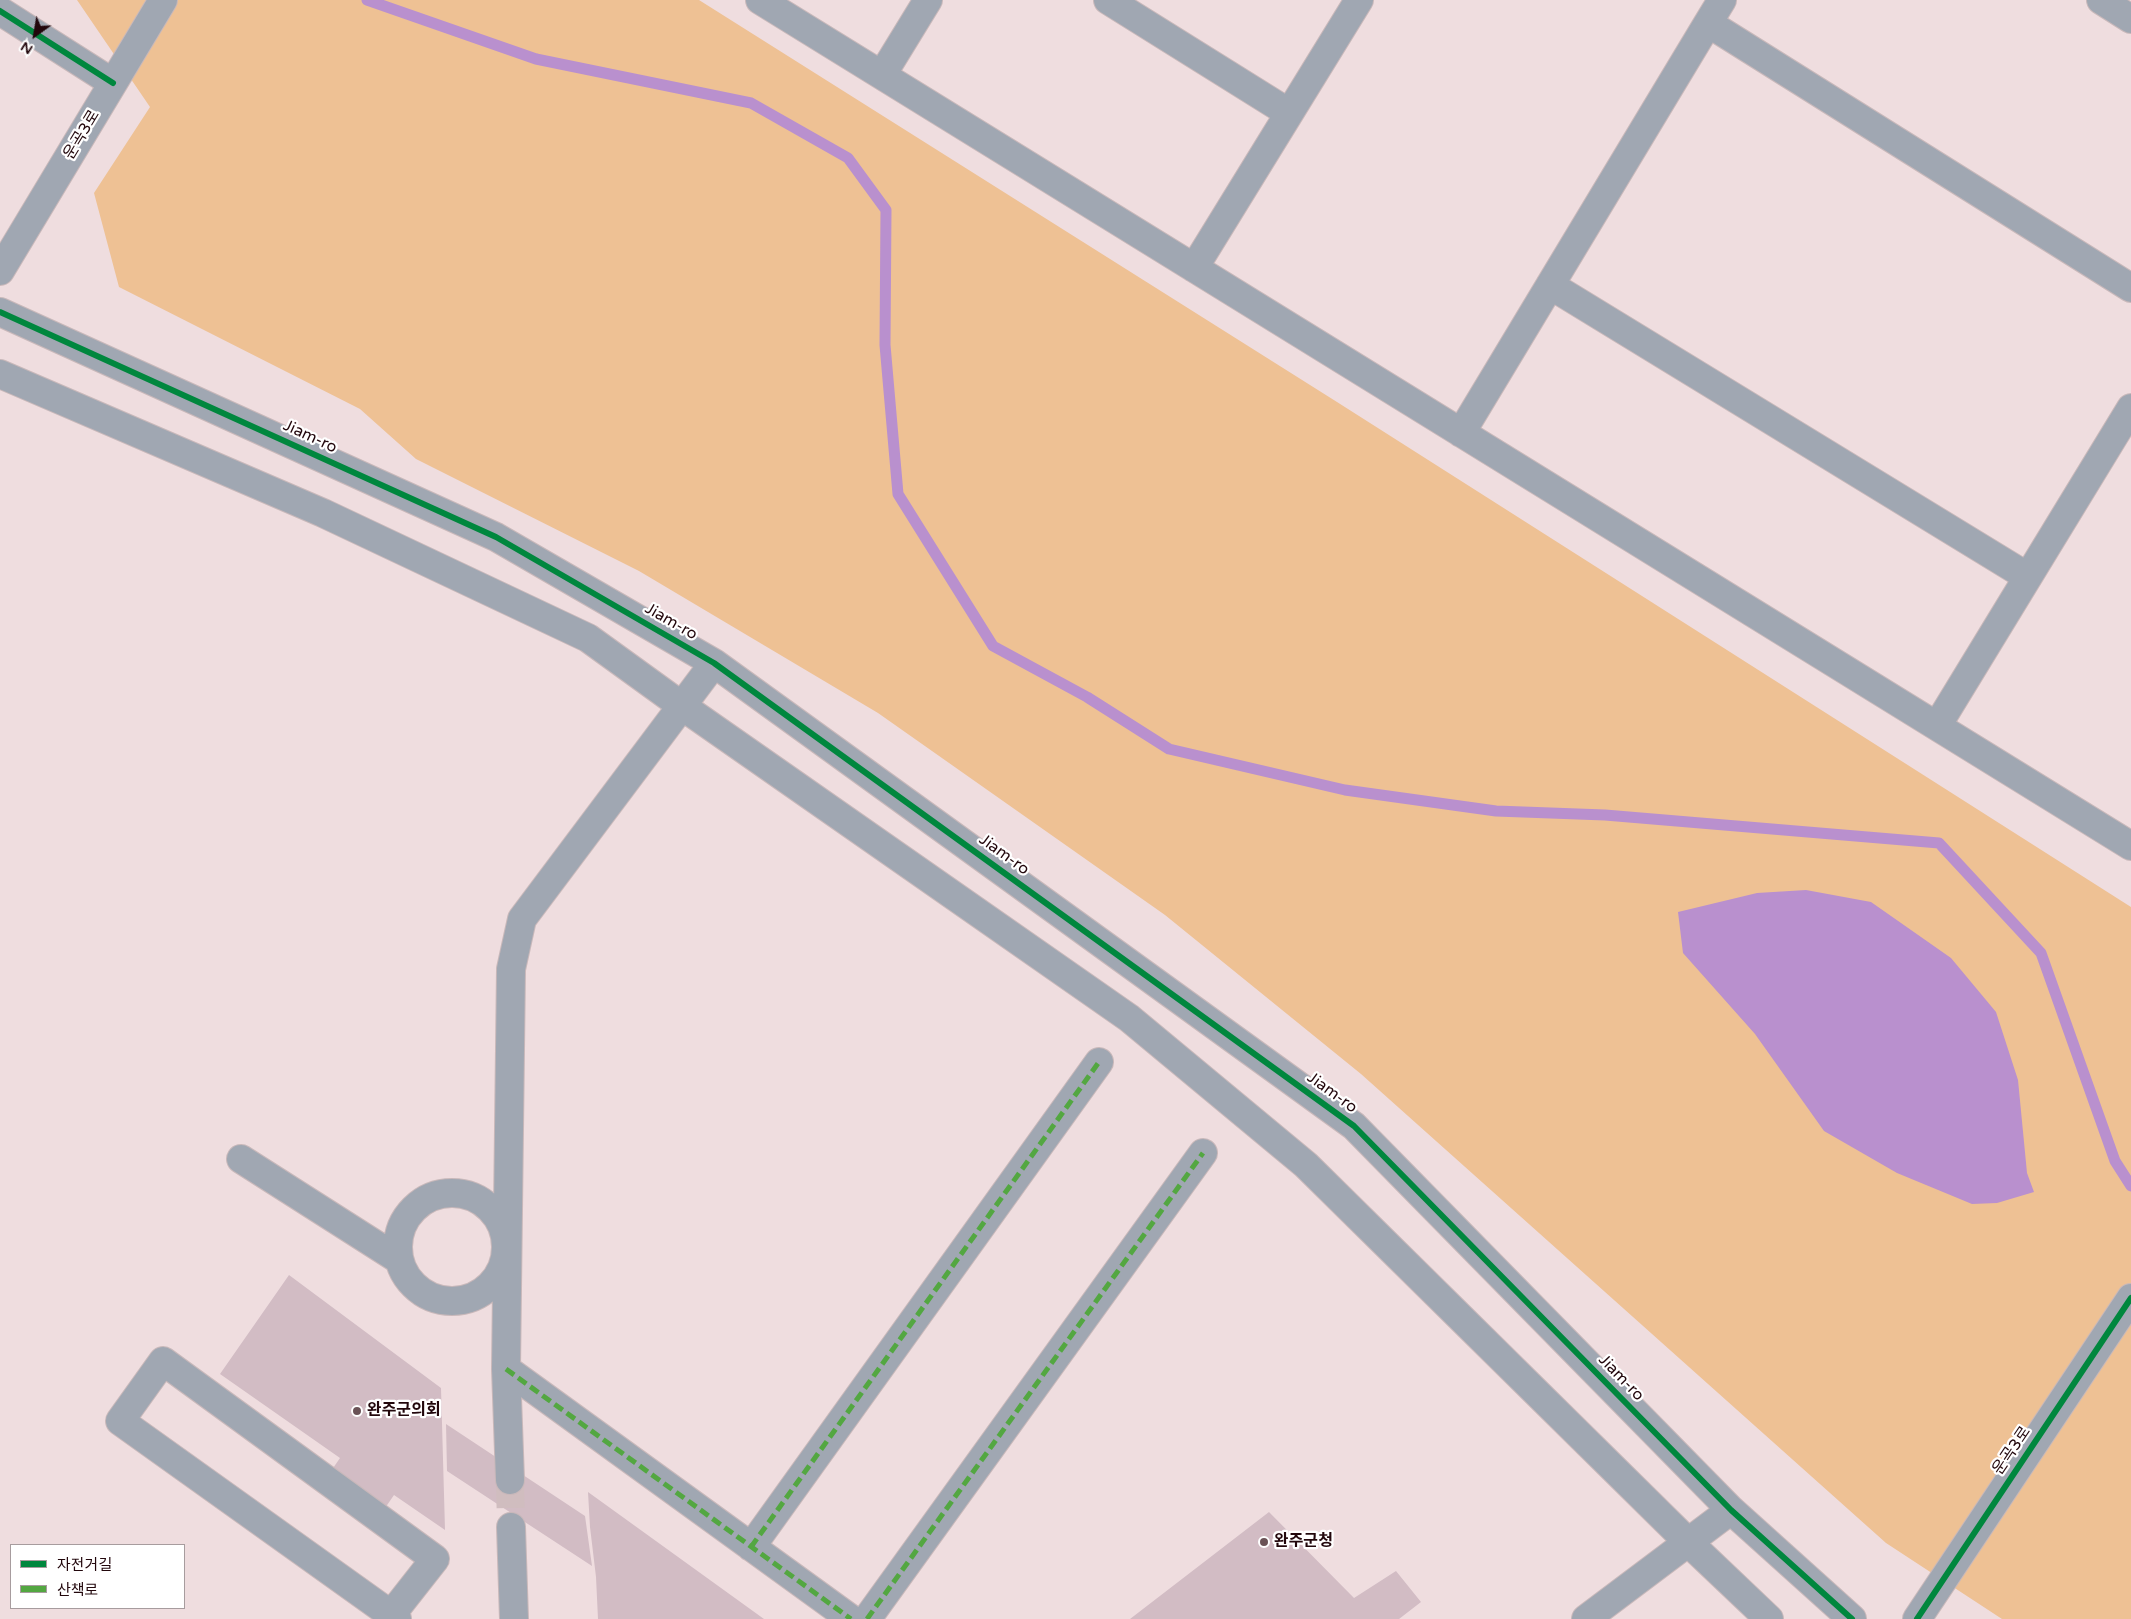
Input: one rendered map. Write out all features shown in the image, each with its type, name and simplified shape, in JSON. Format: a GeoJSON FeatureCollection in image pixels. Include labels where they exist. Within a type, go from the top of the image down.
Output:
{"type":"FeatureCollection","features":[{"type":"Feature","properties":{"kind":"street","name":"운곡3로"},"geometry":{"type":"LineString","coordinates":[[0,271],[163,0]]}},
{"type":"Feature","properties":{"kind":"street"},"geometry":{"type":"LineString","coordinates":[[760,0],[2131,846]]}},
{"type":"Feature","properties":{"kind":"street"},"geometry":{"type":"LineString","coordinates":[[882,75],[928,0]]}},
{"type":"Feature","properties":{"kind":"street"},"geometry":{"type":"LineString","coordinates":[[1108,0],[1289,113]]}},
{"type":"Feature","properties":{"kind":"street"},"geometry":{"type":"LineString","coordinates":[[1194,268],[1359,0]]}},
{"type":"Feature","properties":{"kind":"street"},"geometry":{"type":"LineString","coordinates":[[1461,433],[1722,0]]}},
{"type":"Feature","properties":{"kind":"street"},"geometry":{"type":"LineString","coordinates":[[2101,0],[2131,19]]}},
{"type":"Feature","properties":{"kind":"street"},"geometry":{"type":"LineString","coordinates":[[0,11],[113,83]]}},
{"type":"Feature","properties":{"kind":"street"},"geometry":{"type":"LineString","coordinates":[[1708,23],[2131,288]]}},
{"type":"Feature","properties":{"kind":"street"},"geometry":{"type":"LineString","coordinates":[[1550,285],[2028,577]]}},
{"type":"Feature","properties":{"kind":"street","name":"Jiam-ro"},"geometry":{"type":"LineString","coordinates":[[0,312],[496,537],[714,663],[1354,1126],[1731,1510],[1852,1619]]}},
{"type":"Feature","properties":{"kind":"street"},"geometry":{"type":"LineString","coordinates":[[0,374],[323,513],[588,638],[682,706],[1129,1018],[1306,1165],[1769,1619]]}},
{"type":"Feature","properties":{"kind":"street"},"geometry":{"type":"LineString","coordinates":[[1937,726],[2131,408]]}},
{"type":"Feature","properties":{"kind":"street"},"geometry":{"type":"LineString","coordinates":[[510,1480],[506,1369],[511,969],[522,919],[714,663]]}},
{"type":"Feature","properties":{"kind":"street"},"geometry":{"type":"LineString","coordinates":[[751,1547],[1098,1062]]}},
{"type":"Feature","properties":{"kind":"street"},"geometry":{"type":"LineString","coordinates":[[867,1619],[1203,1153]]}},
{"type":"Feature","properties":{"kind":"street"},"geometry":{"type":"LineString","coordinates":[[242,1159],[398,1259]]}},
{"type":"Feature","properties":{"kind":"street"},"geometry":{"type":"LineString","coordinates":[[456,1192],[472,1196],[486,1204],[498,1216],[505,1232],[507,1248],[503,1266],[495,1281],[482,1293],[465,1300],[447,1301],[429,1297],[415,1287],[404,1274],[398,1259],[397,1241],[402,1225],[411,1211],[424,1200],[439,1194],[456,1192]]}},
{"type":"Feature","properties":{"kind":"street","name":"운곡3로"},"geometry":{"type":"LineString","coordinates":[[1917,1619],[2126,1305]]}},
{"type":"Feature","properties":{"kind":"street"},"geometry":{"type":"LineString","coordinates":[[163,1361],[435,1559],[394,1617],[120,1421],[163,1361]]}},
{"type":"Feature","properties":{"kind":"street"},"geometry":{"type":"LineString","coordinates":[[506,1369],[850,1619]]}},
{"type":"Feature","properties":{"kind":"street"},"geometry":{"type":"LineString","coordinates":[[1586,1619],[1690,1543],[1731,1510]]}},
{"type":"Feature","properties":{"kind":"street"},"geometry":{"type":"LineString","coordinates":[[512,1527],[514,1619]]}},
{"type":"Feature","properties":{"kind":"shaded area"},"geometry":{"type":"Polygon","coordinates":[[[77,0],[699,0],[1337,402],[2131,907],[2131,1619],[2002,1619],[1886,1543],[1361,1074],[1165,915],[878,713],[639,571],[416,459],[360,409],[119,287],[94,193],[150,107],[77,0]]]}},
{"type":"Feature","properties":{"kind":"shaded area"},"geometry":{"type":"Polygon","coordinates":[[[1806,890],[1871,902],[1951,958],[1996,1012],[2018,1080],[2027,1173],[2034,1192],[1997,1203],[1972,1204],[1897,1173],[1824,1131],[1755,1034],[1683,953],[1678,912],[1757,893],[1806,890]]]}},
{"type":"Feature","properties":{"kind":"building","name":"완주군의회"},"geometry":{"type":"Polygon","coordinates":[[[289,1275],[441,1388],[445,1530],[394,1495],[383,1511],[329,1474],[340,1458],[220,1374],[289,1275]]]}},
{"type":"Feature","properties":{"kind":"building"},"geometry":{"type":"Polygon","coordinates":[[[446,1424],[585,1516],[592,1566],[447,1471],[446,1424]]]}},
{"type":"Feature","properties":{"kind":"building"},"geometry":{"type":"Polygon","coordinates":[[[588,1492],[764,1619],[598,1619],[588,1492]]]}},
{"type":"Feature","properties":{"kind":"building","name":"완주군청"},"geometry":{"type":"Polygon","coordinates":[[[1269,1512],[1354,1598],[1396,1571],[1421,1602],[1399,1619],[1130,1619],[1269,1512]]]}},
{"type":"Feature","properties":{"kind":"waterway"},"geometry":{"type":"LineString","coordinates":[[367,0],[536,59],[751,103],[848,158],[886,210],[885,345],[898,494],[993,646],[1087,697],[1169,749],[1345,790],[1496,811],[1605,815],[1939,843],[2041,953],[2115,1161],[2131,1186]]}},
{"type":"Feature","properties":{"kind":"tunnel"},"geometry":{"type":"LineString","coordinates":[[510,1480],[511,1527]]}},
{"type":"Feature","properties":{"kind":"marked path"},"geometry":{"type":"LineString","coordinates":[[751,1547],[1099,1062]]}},
{"type":"Feature","properties":{"kind":"marked path"},"geometry":{"type":"LineString","coordinates":[[867,1619],[1203,1153]]}},
{"type":"Feature","properties":{"kind":"marked path"},"geometry":{"type":"LineString","coordinates":[[506,1369],[851,1619]]}},
{"type":"Feature","properties":{"kind":"cycle path"},"geometry":{"type":"LineString","coordinates":[[0,11],[113,83]]}},
{"type":"Feature","properties":{"kind":"cycle path"},"geometry":{"type":"LineString","coordinates":[[0,312],[496,537],[714,663],[1354,1126],[1731,1510],[1852,1619]]}},
{"type":"Feature","properties":{"kind":"cycle path"},"geometry":{"type":"LineString","coordinates":[[1917,1619],[2131,1298]]}},
{"type":"Feature","properties":{"kind":"place","name":"완주군의회"},"geometry":{"type":"Point","coordinates":[357,1411]}},
{"type":"Feature","properties":{"kind":"place","name":"완주군청"},"geometry":{"type":"Point","coordinates":[1264,1542]}}]}
